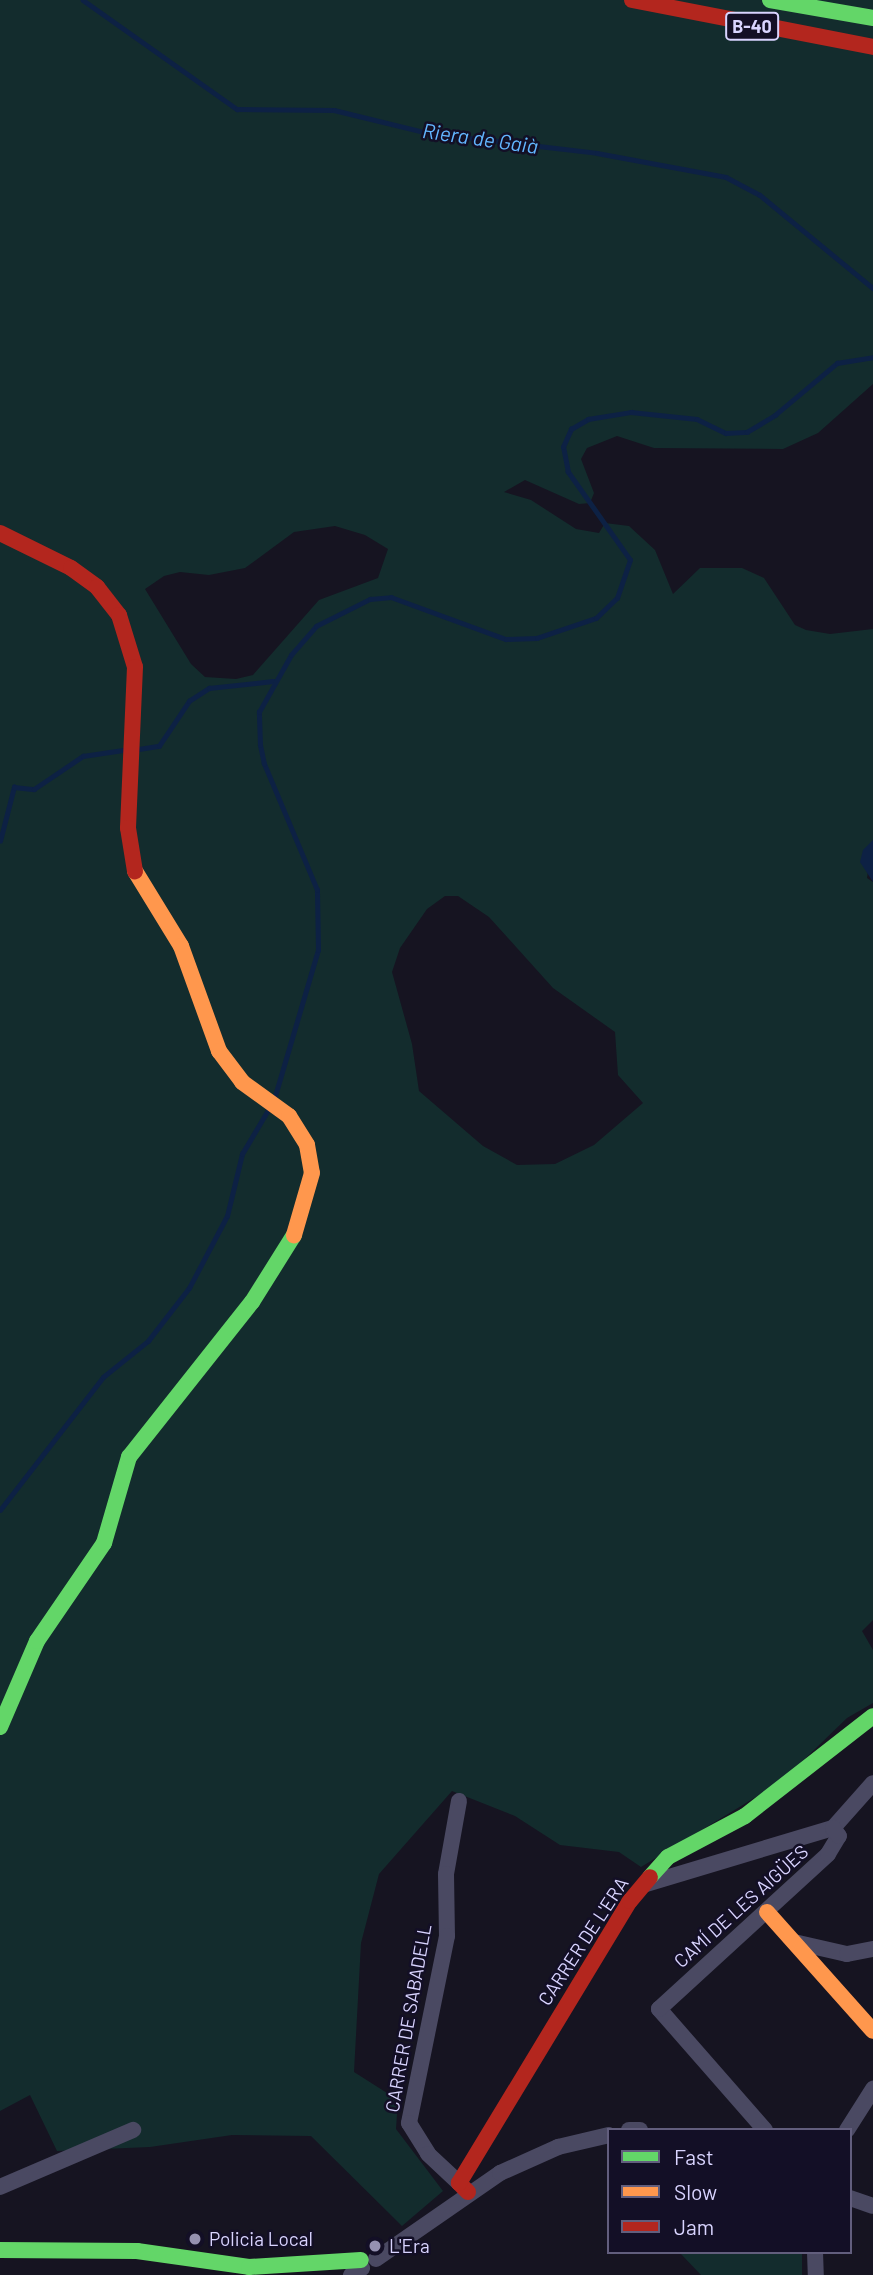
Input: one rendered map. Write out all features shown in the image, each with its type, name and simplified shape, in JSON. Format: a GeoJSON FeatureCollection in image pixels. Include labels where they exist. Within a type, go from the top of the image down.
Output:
{"type":"FeatureCollection","features":[{"type":"Feature","properties":{"kind":"main road","name":"B-40"},"geometry":{"type":"LineString","coordinates":[[632,0],[873,47]]}},
{"type":"Feature","properties":{"kind":"main road","name":"B-40"},"geometry":{"type":"LineString","coordinates":[[770,0],[873,18]]}},
{"type":"Feature","properties":{"kind":"main road"},"geometry":{"type":"LineString","coordinates":[[0,533],[71,568],[111,603],[132,652],[132,756],[128,828],[136,876],[181,946],[219,1051],[242,1082],[278,1106],[300,1131],[310,1156],[310,1192],[292,1239],[252,1302],[129,1457],[114,1497],[104,1543],[37,1641],[0,1727]]}},
{"type":"Feature","properties":{"kind":"main road","name":"CARRER DE L'ERA"},"geometry":{"type":"LineString","coordinates":[[464,2187],[583,1974],[644,1884],[668,1857],[745,1816],[873,1716]]}},
{"type":"Feature","properties":{"kind":"main road"},"geometry":{"type":"LineString","coordinates":[[767,1912],[873,2031]]}},
{"type":"Feature","properties":{"kind":"main road"},"geometry":{"type":"LineString","coordinates":[[0,2250],[137,2251],[249,2267],[343,2258],[366,2268]]}},
{"type":"Feature","properties":{"kind":"street"},"geometry":{"type":"LineString","coordinates":[[644,1884],[833,1828],[873,1783]]}},
{"type":"Feature","properties":{"kind":"street","name":"CARRER DE SABADELL"},"geometry":{"type":"LineString","coordinates":[[459,1801],[446,1874],[447,1936],[409,2123],[428,2154],[464,2187]]}},
{"type":"Feature","properties":{"kind":"street","name":"CAMÍ DE LES AIGÜES"},"geometry":{"type":"LineString","coordinates":[[763,2128],[659,2008],[767,1912],[836,1845],[839,1836],[833,1828]]}},
{"type":"Feature","properties":{"kind":"street"},"geometry":{"type":"LineString","coordinates":[[794,1942],[847,1954],[873,1949]]}},
{"type":"Feature","properties":{"kind":"street"},"geometry":{"type":"LineString","coordinates":[[848,2128],[873,2089]]}},
{"type":"Feature","properties":{"kind":"street"},"geometry":{"type":"LineString","coordinates":[[0,2187],[133,2130]]}},
{"type":"Feature","properties":{"kind":"street"},"geometry":{"type":"LineString","coordinates":[[366,2268],[464,2187],[531,2157],[607,2136]]}},
{"type":"Feature","properties":{"kind":"street"},"geometry":{"type":"LineString","coordinates":[[852,2199],[873,2206]]}},
{"type":"Feature","properties":{"kind":"street"},"geometry":{"type":"LineString","coordinates":[[815,2254],[816,2275]]}},
{"type":"Feature","properties":{"kind":"green space"},"geometry":{"type":"Polygon","coordinates":[[[0,0],[873,0],[873,384],[818,433],[783,449],[654,448],[617,436],[587,448],[581,459],[594,493],[590,503],[579,504],[525,480],[504,492],[531,500],[576,529],[599,533],[605,523],[629,526],[655,550],[673,594],[700,568],[742,568],[764,578],[795,625],[806,630],[830,634],[873,629],[873,840],[867,878],[873,882],[873,1620],[862,1631],[873,1650],[873,1703],[847,1718],[782,1781],[641,1867],[619,1852],[560,1845],[515,1816],[452,1791],[379,1874],[361,1943],[354,2072],[398,2100],[396,2129],[443,2191],[402,2226],[311,2136],[232,2135],[150,2147],[57,2151],[30,2095],[0,2111],[0,0]],[[335,526],[294,532],[245,568],[209,575],[180,572],[164,576],[145,589],[191,664],[205,677],[236,679],[253,675],[319,600],[378,578],[388,549],[365,535],[335,526]],[[445,896],[427,909],[400,948],[392,972],[412,1044],[419,1091],[483,1146],[517,1165],[555,1164],[594,1145],[643,1103],[618,1075],[615,1032],[553,988],[489,917],[458,896],[445,896]]]}},
{"type":"Feature","properties":{"kind":"green space"},"geometry":{"type":"Polygon","coordinates":[[[681,2254],[802,2254],[802,2275],[701,2275],[681,2254]]]}},
{"type":"Feature","properties":{"kind":"water"},"geometry":{"type":"Polygon","coordinates":[[[873,840],[873,882],[860,862],[863,850],[873,840]]]}},
{"type":"Feature","properties":{"kind":"waterway","name":"Riera de Gaià"},"geometry":{"type":"LineString","coordinates":[[83,0],[237,109],[334,110],[428,133],[597,153],[726,177],[760,195],[873,288]]}},
{"type":"Feature","properties":{"kind":"waterway"},"geometry":{"type":"LineString","coordinates":[[275,1096],[318,950],[317,890],[264,764],[260,745],[259,712],[291,655],[316,626],[370,599],[391,597],[506,639],[537,638],[596,618],[617,598],[630,560],[568,472],[563,447],[571,429],[588,419],[631,412],[697,419],[726,433],[747,432],[775,415],[837,363],[873,357]]}},
{"type":"Feature","properties":{"kind":"waterway"},"geometry":{"type":"LineString","coordinates":[[139,749],[159,746],[189,701],[209,688],[273,681]]}},
{"type":"Feature","properties":{"kind":"waterway"},"geometry":{"type":"LineString","coordinates":[[0,841],[14,787],[34,789],[83,756],[123,750]]}},
{"type":"Feature","properties":{"kind":"waterway"},"geometry":{"type":"LineString","coordinates":[[0,1510],[103,1377],[148,1341],[189,1288],[227,1216],[242,1154],[268,1110]]}},
{"type":"Feature","properties":{"kind":"traffic: fast"},"geometry":{"type":"LineString","coordinates":[[770,0],[873,18]]}},
{"type":"Feature","properties":{"kind":"traffic: fast"},"geometry":{"type":"LineString","coordinates":[[0,1727],[37,1641],[104,1543],[129,1457],[252,1302],[294,1235]]}},
{"type":"Feature","properties":{"kind":"traffic: fast"},"geometry":{"type":"LineString","coordinates":[[650,1877],[668,1857],[745,1816],[873,1716]]}},
{"type":"Feature","properties":{"kind":"traffic: fast"},"geometry":{"type":"LineString","coordinates":[[0,2250],[137,2251],[249,2267],[361,2260]]}},
{"type":"Feature","properties":{"kind":"traffic: slow"},"geometry":{"type":"LineString","coordinates":[[135,871],[181,946],[219,1051],[242,1082],[289,1116],[307,1145],[312,1173],[294,1235]]}},
{"type":"Feature","properties":{"kind":"traffic: slow"},"geometry":{"type":"LineString","coordinates":[[767,1912],[873,2031]]}},
{"type":"Feature","properties":{"kind":"traffic: jam"},"geometry":{"type":"LineString","coordinates":[[632,0],[873,47]]}},
{"type":"Feature","properties":{"kind":"traffic: jam"},"geometry":{"type":"LineString","coordinates":[[0,533],[71,568],[97,587],[119,615],[135,667],[128,828],[135,871]]}},
{"type":"Feature","properties":{"kind":"traffic: jam"},"geometry":{"type":"LineString","coordinates":[[468,2192],[459,2183],[630,1901],[650,1877]]}},
{"type":"Feature","properties":{"kind":"place","name":"Policia Local"},"geometry":{"type":"Point","coordinates":[195,2239]}},
{"type":"Feature","properties":{"kind":"place","name":"L'Era"},"geometry":{"type":"Point","coordinates":[375,2246]}}]}
